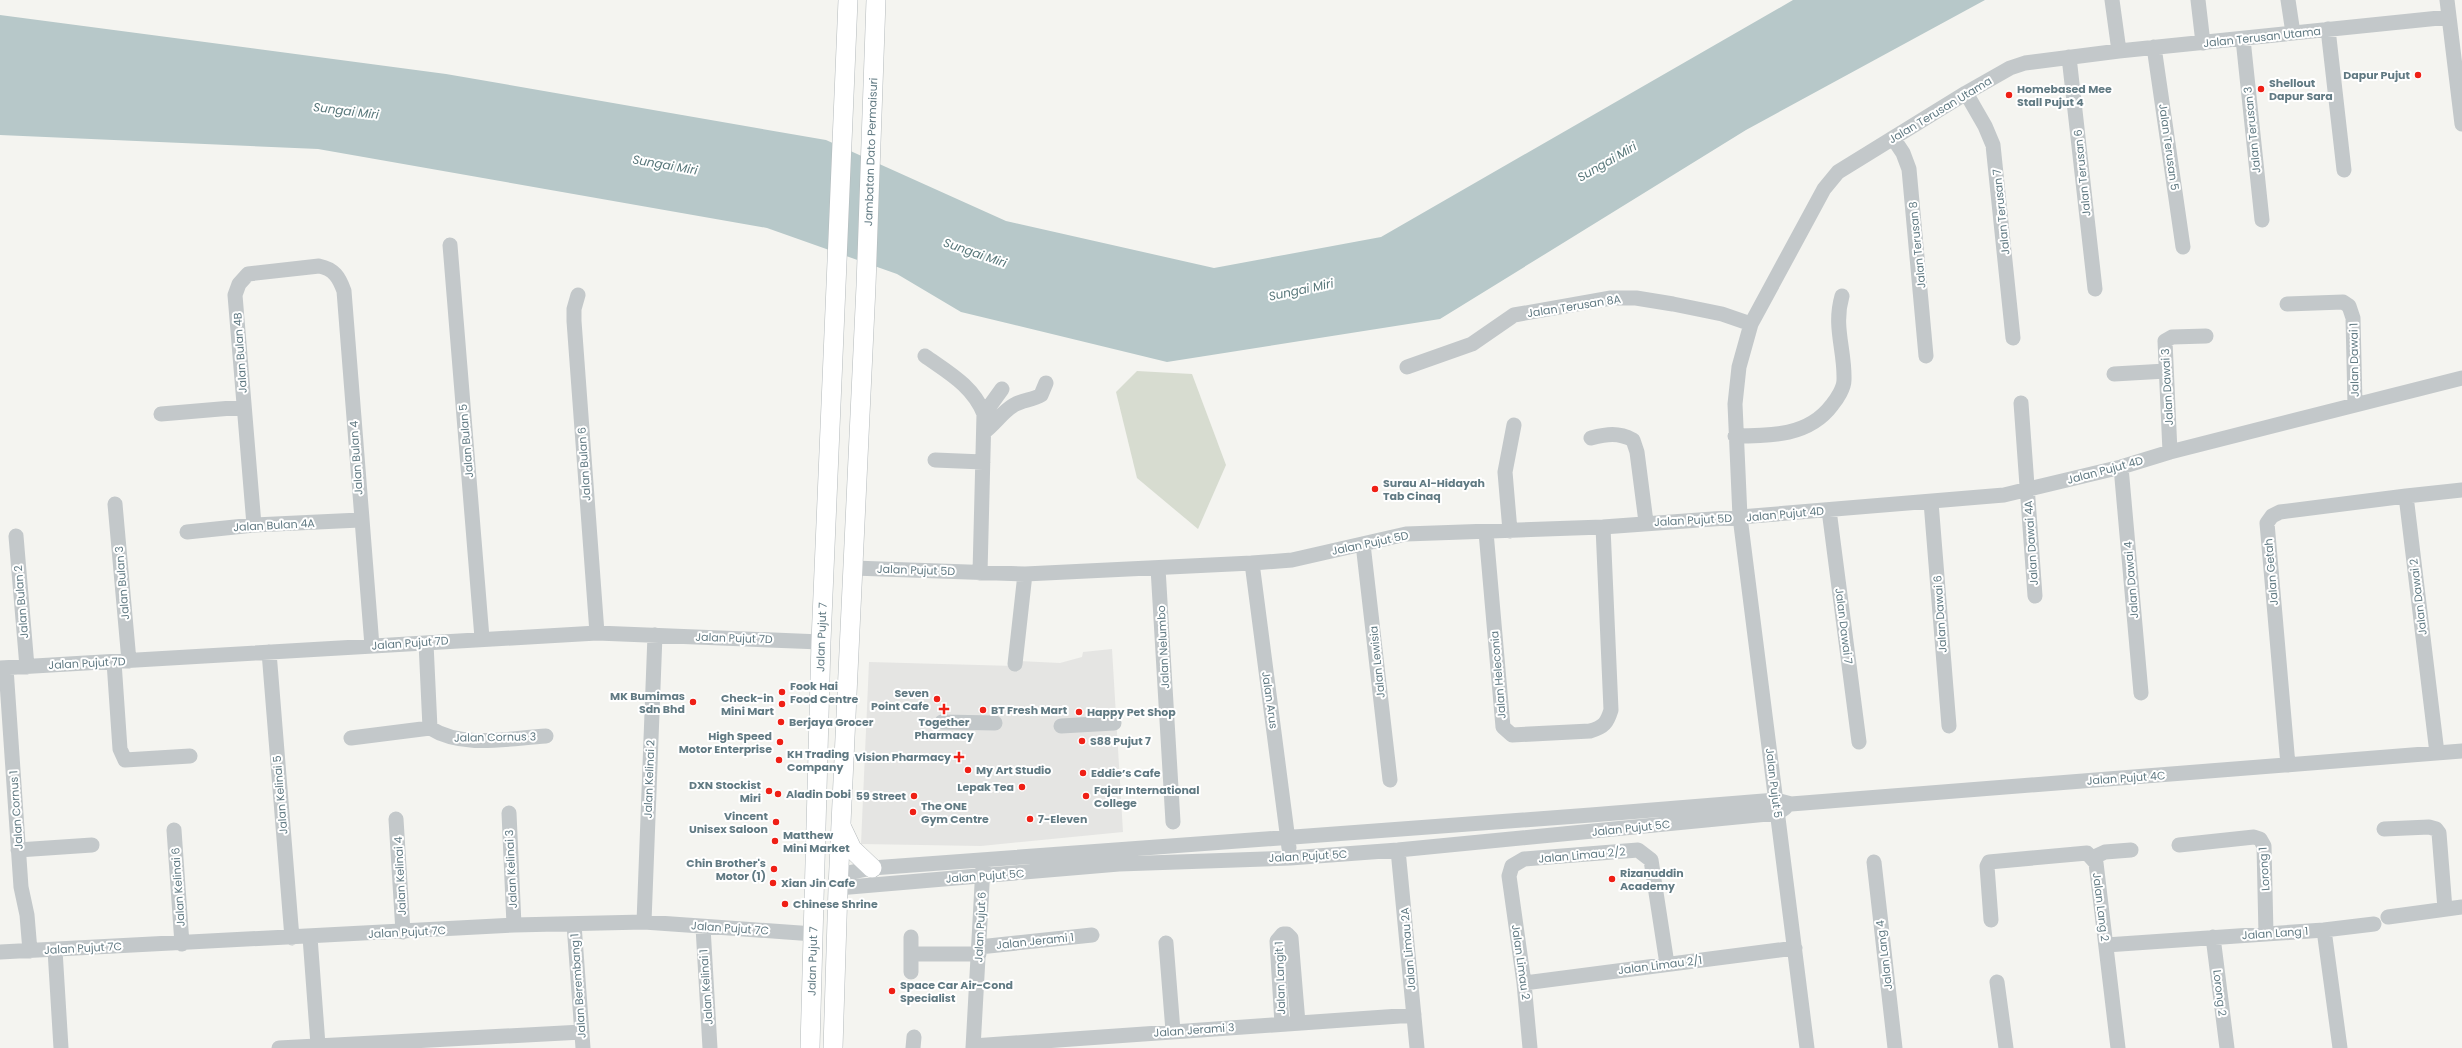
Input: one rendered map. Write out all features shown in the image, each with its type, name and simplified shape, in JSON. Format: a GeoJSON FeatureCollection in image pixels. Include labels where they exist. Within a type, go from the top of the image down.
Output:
{"type":"FeatureCollection","features":[{"type":"Feature","properties":{"kind":"main road","name":"Jalan Pujut 7"},"geometry":{"type":"LineString","coordinates":[[810,1048],[821,642],[838,275],[848,0]]}},
{"type":"Feature","properties":{"kind":"main road","name":"Jambatan Dato Permaisuri"},"geometry":{"type":"LineString","coordinates":[[866,286],[876,8]]}},
{"type":"Feature","properties":{"kind":"main road","name":"Jalan Pujut 7"},"geometry":{"type":"LineString","coordinates":[[833,1048],[838,882],[842,828],[866,286]]}},
{"type":"Feature","properties":{"kind":"main road"},"geometry":{"type":"LineString","coordinates":[[842,828],[852,849],[872,868]]}},
{"type":"Feature","properties":{"kind":"main road"},"geometry":{"type":"LineString","coordinates":[[811,1024],[818,993],[821,893],[838,882]]}},
{"type":"Feature","properties":{"kind":"street"},"geometry":{"type":"LineString","coordinates":[[2112,0],[2119,51]]}},
{"type":"Feature","properties":{"kind":"street"},"geometry":{"type":"LineString","coordinates":[[2198,0],[2203,43]]}},
{"type":"Feature","properties":{"kind":"street"},"geometry":{"type":"LineString","coordinates":[[2288,0],[2293,33]]}},
{"type":"Feature","properties":{"kind":"street"},"geometry":{"type":"LineString","coordinates":[[2448,0],[2462,124]]}},
{"type":"Feature","properties":{"kind":"street","name":"Jalan Terusan Utama"},"geometry":{"type":"LineString","coordinates":[[1740,517],[1735,436],[1738,367],[1751,324],[1824,189],[1838,172],[1966,93],[2010,68],[2039,61],[2119,51],[2449,17]]}},
{"type":"Feature","properties":{"kind":"street"},"geometry":{"type":"LineString","coordinates":[[2328,30],[2344,170]]}},
{"type":"Feature","properties":{"kind":"street","name":"Jalan Terusan 3"},"geometry":{"type":"LineString","coordinates":[[2243,39],[2262,220]]}},
{"type":"Feature","properties":{"kind":"street","name":"Jalan Terusan 5"},"geometry":{"type":"LineString","coordinates":[[2154,47],[2183,247]]}},
{"type":"Feature","properties":{"kind":"street","name":"Jalan Terusan 6"},"geometry":{"type":"LineString","coordinates":[[2069,57],[2095,289]]}},
{"type":"Feature","properties":{"kind":"street","name":"Jalan Terusan 7"},"geometry":{"type":"LineString","coordinates":[[1966,93],[1985,126],[1993,145],[2013,338]]}},
{"type":"Feature","properties":{"kind":"street","name":"Jalan Terusan 8"},"geometry":{"type":"LineString","coordinates":[[1893,138],[1903,154],[1909,169],[1926,356]]}},
{"type":"Feature","properties":{"kind":"street","name":"Jalan Bulan 5"},"geometry":{"type":"LineString","coordinates":[[450,244],[482,638]]}},
{"type":"Feature","properties":{"kind":"street","name":"Jalan Bulan 4B"},"geometry":{"type":"LineString","coordinates":[[254,525],[236,294],[243,278],[248,274],[319,266],[328,268],[335,273]]}},
{"type":"Feature","properties":{"kind":"street","name":"Jalan Bulan 4"},"geometry":{"type":"LineString","coordinates":[[335,273],[344,291],[360,520],[372,646]]}},
{"type":"Feature","properties":{"kind":"street","name":"Jalan Bulan 6"},"geometry":{"type":"LineString","coordinates":[[578,296],[574,309],[574,321],[597,633]]}},
{"type":"Feature","properties":{"kind":"street"},"geometry":{"type":"LineString","coordinates":[[1735,436],[1773,436],[1806,427],[1824,415],[1836,400],[1844,382],[1837,313],[1842,296]]}},
{"type":"Feature","properties":{"kind":"street","name":"Jalan Terusan 8A"},"geometry":{"type":"LineString","coordinates":[[1406,367],[1472,344],[1514,316],[1611,298],[1636,298],[1666,303],[1722,314],[1751,324]]}},
{"type":"Feature","properties":{"kind":"street","name":"Jalan Dawai 1"},"geometry":{"type":"LineString","coordinates":[[2287,304],[2343,302],[2349,306],[2353,318],[2355,405]]}},
{"type":"Feature","properties":{"kind":"street","name":"Jalan Dawai 3"},"geometry":{"type":"LineString","coordinates":[[2170,452],[2165,341],[2172,337],[2206,336]]}},
{"type":"Feature","properties":{"kind":"street"},"geometry":{"type":"LineString","coordinates":[[925,356],[967,386],[978,400],[984,414],[980,573]]}},
{"type":"Feature","properties":{"kind":"street"},"geometry":{"type":"LineString","coordinates":[[2114,374],[2166,371]]}},
{"type":"Feature","properties":{"kind":"street","name":"Jalan Pujut 4D"},"geometry":{"type":"LineString","coordinates":[[1740,517],[1931,502],[2028,490],[2121,467],[2170,452],[2462,378]]}},
{"type":"Feature","properties":{"kind":"street"},"geometry":{"type":"LineString","coordinates":[[984,432],[993,425],[1004,411],[1016,404],[1039,396],[1046,383]]}},
{"type":"Feature","properties":{"kind":"street"},"geometry":{"type":"LineString","coordinates":[[984,414],[1002,389]]}},
{"type":"Feature","properties":{"kind":"street","name":"Jalan Dawai 4A"},"geometry":{"type":"LineString","coordinates":[[2021,403],[2035,596]]}},
{"type":"Feature","properties":{"kind":"street"},"geometry":{"type":"LineString","coordinates":[[161,414],[244,407]]}},
{"type":"Feature","properties":{"kind":"street"},"geometry":{"type":"LineString","coordinates":[[1510,531],[1505,472],[1514,425]]}},
{"type":"Feature","properties":{"kind":"street"},"geometry":{"type":"LineString","coordinates":[[1591,438],[1611,433],[1623,435],[1633,440],[1637,452],[1646,522]]}},
{"type":"Feature","properties":{"kind":"street"},"geometry":{"type":"LineString","coordinates":[[935,460],[983,462]]}},
{"type":"Feature","properties":{"kind":"street","name":"Jalan Dawai 4"},"geometry":{"type":"LineString","coordinates":[[2121,467],[2141,693]]}},
{"type":"Feature","properties":{"kind":"street"},"geometry":{"type":"LineString","coordinates":[[2406,496],[2462,490]]}},
{"type":"Feature","properties":{"kind":"street","name":"Jalan Dawai 2"},"geometry":{"type":"LineString","coordinates":[[2406,496],[2437,753]]}},
{"type":"Feature","properties":{"kind":"street","name":"Jalan Getah"},"geometry":{"type":"LineString","coordinates":[[2288,765],[2267,523],[2272,516],[2280,512],[2406,496]]}},
{"type":"Feature","properties":{"kind":"street","name":"Jalan Dawai 6"},"geometry":{"type":"LineString","coordinates":[[1931,502],[1949,726]]}},
{"type":"Feature","properties":{"kind":"street","name":"Jalan Bulan 3"},"geometry":{"type":"LineString","coordinates":[[115,504],[129,661]]}},
{"type":"Feature","properties":{"kind":"street","name":"Jalan Dawai 7"},"geometry":{"type":"LineString","coordinates":[[1829,510],[1858,742]]}},
{"type":"Feature","properties":{"kind":"street","name":"Jalan Pujut 5D"},"geometry":{"type":"LineString","coordinates":[[853,568],[1025,574],[1252,563],[1292,560],[1406,534],[1603,527],[1646,522],[1740,517]]}},
{"type":"Feature","properties":{"kind":"street","name":"Jalan Pujut 5"},"geometry":{"type":"LineString","coordinates":[[1740,517],[1807,1048]]}},
{"type":"Feature","properties":{"kind":"street","name":"Jalan Bulan 4A"},"geometry":{"type":"LineString","coordinates":[[187,532],[254,525],[360,520]]}},
{"type":"Feature","properties":{"kind":"street","name":"Jalan Heleconia"},"geometry":{"type":"LineString","coordinates":[[1486,532],[1504,726],[1512,734],[1574,732],[1601,728],[1607,723],[1611,710],[1603,527]]}},
{"type":"Feature","properties":{"kind":"street","name":"Jalan Bulan 2"},"geometry":{"type":"LineString","coordinates":[[16,536],[27,667]]}},
{"type":"Feature","properties":{"kind":"street","name":"Jalan Lewisia"},"geometry":{"type":"LineString","coordinates":[[1364,544],[1390,780]]}},
{"type":"Feature","properties":{"kind":"street","name":"Jalan Arus"},"geometry":{"type":"LineString","coordinates":[[1252,563],[1289,838],[1290,858]]}},
{"type":"Feature","properties":{"kind":"street","name":"Jalan Nelumbo"},"geometry":{"type":"LineString","coordinates":[[1158,568],[1173,822]]}},
{"type":"Feature","properties":{"kind":"street"},"geometry":{"type":"LineString","coordinates":[[1015,664],[1025,574]]}},
{"type":"Feature","properties":{"kind":"street","name":"Jalan Pujut 7D"},"geometry":{"type":"LineString","coordinates":[[3,668],[426,643],[482,638],[597,633],[821,642]]}},
{"type":"Feature","properties":{"kind":"street","name":"Jalan Kelinai 2"},"geometry":{"type":"LineString","coordinates":[[644,922],[655,635]]}},
{"type":"Feature","properties":{"kind":"street"},"geometry":{"type":"LineString","coordinates":[[351,738],[430,728],[426,643]]}},
{"type":"Feature","properties":{"kind":"street","name":"Jalan Kelinai 5"},"geometry":{"type":"LineString","coordinates":[[269,652],[292,938]]}},
{"type":"Feature","properties":{"kind":"street"},"geometry":{"type":"LineString","coordinates":[[114,662],[120,749],[125,760],[190,756]]}},
{"type":"Feature","properties":{"kind":"street","name":"Jalan Cornus 1"},"geometry":{"type":"LineString","coordinates":[[3,668],[22,899],[27,915],[30,951]]}},
{"type":"Feature","properties":{"kind":"street"},"geometry":{"type":"LineString","coordinates":[[942,722],[995,723]]}},
{"type":"Feature","properties":{"kind":"street"},"geometry":{"type":"LineString","coordinates":[[1061,726],[1114,723]]}},
{"type":"Feature","properties":{"kind":"street","name":"Jalan Cornus 3"},"geometry":{"type":"LineString","coordinates":[[430,728],[442,735],[457,739],[546,736]]}},
{"type":"Feature","properties":{"kind":"street","name":"Jalan Pujut 4C"},"geometry":{"type":"LineString","coordinates":[[1777,806],[2462,751]]}},
{"type":"Feature","properties":{"kind":"street","name":"Jalan Pujut 5C"},"geometry":{"type":"LineString","coordinates":[[838,882],[872,868],[1118,849],[1777,806]]}},
{"type":"Feature","properties":{"kind":"street","name":"Jalan Pujut 5C"},"geometry":{"type":"LineString","coordinates":[[838,882],[983,878],[1119,864],[1290,858],[1398,850],[1777,806]]}},
{"type":"Feature","properties":{"kind":"street","name":"Jalan Kelinai 3"},"geometry":{"type":"LineString","coordinates":[[509,813],[514,925]]}},
{"type":"Feature","properties":{"kind":"street","name":"Jalan Kelinai 4"},"geometry":{"type":"LineString","coordinates":[[396,820],[403,932]]}},
{"type":"Feature","properties":{"kind":"street"},"geometry":{"type":"LineString","coordinates":[[2384,829],[2429,827],[2436,829],[2439,834],[2445,909]]}},
{"type":"Feature","properties":{"kind":"street","name":"Jalan Kelinai 6"},"geometry":{"type":"LineString","coordinates":[[174,830],[182,944]]}},
{"type":"Feature","properties":{"kind":"street","name":"Lorong 1"},"geometry":{"type":"LineString","coordinates":[[2179,845],[2254,837],[2260,839],[2264,846],[2266,934]]}},
{"type":"Feature","properties":{"kind":"street"},"geometry":{"type":"LineString","coordinates":[[18,850],[92,845]]}},
{"type":"Feature","properties":{"kind":"street"},"geometry":{"type":"LineString","coordinates":[[1118,849],[1119,864]]}},
{"type":"Feature","properties":{"kind":"street","name":"Jalan Limau 2A"},"geometry":{"type":"LineString","coordinates":[[1398,850],[1417,1048]]}},
{"type":"Feature","properties":{"kind":"street","name":"Jalan Limau 2/2"},"geometry":{"type":"LineString","coordinates":[[1509,876],[1512,866],[1524,859],[1638,850],[1651,860],[1667,964]]}},
{"type":"Feature","properties":{"kind":"street"},"geometry":{"type":"LineString","coordinates":[[2092,858],[2105,852],[2131,850]]}},
{"type":"Feature","properties":{"kind":"street","name":"Jalan Lang 2"},"geometry":{"type":"LineString","coordinates":[[1991,920],[1987,866],[1989,862],[2087,853],[2092,858],[2096,863],[2118,1048]]}},
{"type":"Feature","properties":{"kind":"street","name":"Jalan Pujut 6"},"geometry":{"type":"LineString","coordinates":[[973,1047],[983,860]]}},
{"type":"Feature","properties":{"kind":"street","name":"Jalan Lang 4"},"geometry":{"type":"LineString","coordinates":[[1874,862],[1895,1048]]}},
{"type":"Feature","properties":{"kind":"street"},"geometry":{"type":"LineString","coordinates":[[934,864],[936,880]]}},
{"type":"Feature","properties":{"kind":"street","name":"Jalan Limau 2"},"geometry":{"type":"LineString","coordinates":[[1509,876],[1524,983],[1530,1048]]}},
{"type":"Feature","properties":{"kind":"street"},"geometry":{"type":"LineString","coordinates":[[2388,917],[2462,907]]}},
{"type":"Feature","properties":{"kind":"street","name":"Jalan Pujut 7C"},"geometry":{"type":"LineString","coordinates":[[0,952],[182,944],[514,925],[644,922],[814,934]]}},
{"type":"Feature","properties":{"kind":"street","name":"Jalan Berembang 1"},"geometry":{"type":"LineString","coordinates":[[574,924],[583,1048]]}},
{"type":"Feature","properties":{"kind":"street"},"geometry":{"type":"LineString","coordinates":[[2324,930],[2374,924]]}},
{"type":"Feature","properties":{"kind":"street","name":"Jalan Kelinai 1"},"geometry":{"type":"LineString","coordinates":[[703,927],[710,1048]]}},
{"type":"Feature","properties":{"kind":"street","name":"Jalan Lang 1"},"geometry":{"type":"LineString","coordinates":[[2106,945],[2324,930],[2340,1048]]}},
{"type":"Feature","properties":{"kind":"street","name":"Jalan Langit 1"},"geometry":{"type":"LineString","coordinates":[[1282,1024],[1277,940],[1283,934],[1287,934],[1291,938],[1298,1023]]}},
{"type":"Feature","properties":{"kind":"street","name":"Jalan Jerami 1"},"geometry":{"type":"LineString","coordinates":[[911,954],[979,951],[1092,935]]}},
{"type":"Feature","properties":{"kind":"street"},"geometry":{"type":"LineString","coordinates":[[310,937],[318,1046]]}},
{"type":"Feature","properties":{"kind":"street"},"geometry":{"type":"LineString","coordinates":[[910,937],[911,972]]}},
{"type":"Feature","properties":{"kind":"street","name":"Lorong 2"},"geometry":{"type":"LineString","coordinates":[[2213,937],[2227,1048]]}},
{"type":"Feature","properties":{"kind":"street"},"geometry":{"type":"LineString","coordinates":[[1166,943],[1173,1031]]}},
{"type":"Feature","properties":{"kind":"street","name":"Jalan Limau 2/1"},"geometry":{"type":"LineString","coordinates":[[1524,983],[1795,948]]}},
{"type":"Feature","properties":{"kind":"street"},"geometry":{"type":"LineString","coordinates":[[54,950],[61,1048]]}},
{"type":"Feature","properties":{"kind":"street"},"geometry":{"type":"LineString","coordinates":[[1997,982],[2006,1048]]}},
{"type":"Feature","properties":{"kind":"street","name":"Jalan Jerami 3"},"geometry":{"type":"LineString","coordinates":[[973,1047],[1173,1031],[1414,1015]]}},
{"type":"Feature","properties":{"kind":"street"},"geometry":{"type":"LineString","coordinates":[[279,1048],[582,1032]]}},
{"type":"Feature","properties":{"kind":"shaded area"},"geometry":{"type":"Polygon","coordinates":[[[1137,371],[1192,374],[1226,465],[1198,529],[1137,478],[1116,392],[1137,371]]]}},
{"type":"Feature","properties":{"kind":"shaded area"},"geometry":{"type":"Polygon","coordinates":[[[1112,649],[1123,832],[981,846],[861,844],[869,662],[1015,666],[1019,661],[1060,663],[1082,657],[1083,652],[1112,649]]]}},
{"type":"Feature","properties":{"kind":"water","name":"Sungai Miri"},"geometry":{"type":"Polygon","coordinates":[[[1793,0],[1985,0],[1746,130],[1440,319],[1167,362],[961,312],[897,274],[767,228],[318,149],[0,135],[0,15],[446,74],[826,140],[1006,221],[1214,268],[1381,237],[1793,0]]]}},
{"type":"Feature","properties":{"kind":"place","name":"Dapur Pujut"},"geometry":{"type":"Point","coordinates":[2418,75]}},
{"type":"Feature","properties":{"kind":"place","name":"Shellout Dapur Sara"},"geometry":{"type":"Point","coordinates":[2261,89]}},
{"type":"Feature","properties":{"kind":"place","name":"Homebased Mee Stall Pujut 4"},"geometry":{"type":"Point","coordinates":[2009,95]}},
{"type":"Feature","properties":{"kind":"place","name":"Surau Al-Hidayah Tab Cinaq"},"geometry":{"type":"Point","coordinates":[1375,489]}},
{"type":"Feature","properties":{"kind":"place","name":"Fook Hai Food Centre"},"geometry":{"type":"Point","coordinates":[782,692]}},
{"type":"Feature","properties":{"kind":"place","name":"Seven Point Cafe"},"geometry":{"type":"Point","coordinates":[937,699]}},
{"type":"Feature","properties":{"kind":"place","name":"MK Bumimas Sdn Bhd"},"geometry":{"type":"Point","coordinates":[693,702]}},
{"type":"Feature","properties":{"kind":"place","name":"Check-in Mini Mart"},"geometry":{"type":"Point","coordinates":[782,704]}},
{"type":"Feature","properties":{"kind":"place","name":"Together Pharmacy"},"geometry":{"type":"Point","coordinates":[944,709]}},
{"type":"Feature","properties":{"kind":"place","name":"BT Fresh Mart"},"geometry":{"type":"Point","coordinates":[983,710]}},
{"type":"Feature","properties":{"kind":"place","name":"Happy Pet Shop"},"geometry":{"type":"Point","coordinates":[1079,712]}},
{"type":"Feature","properties":{"kind":"place","name":"Berjaya Grocer"},"geometry":{"type":"Point","coordinates":[781,722]}},
{"type":"Feature","properties":{"kind":"place","name":"S88 Pujut 7"},"geometry":{"type":"Point","coordinates":[1082,741]}},
{"type":"Feature","properties":{"kind":"place","name":"High Speed Motor Enterprise"},"geometry":{"type":"Point","coordinates":[780,742]}},
{"type":"Feature","properties":{"kind":"place","name":"Vision Pharmacy"},"geometry":{"type":"Point","coordinates":[959,757]}},
{"type":"Feature","properties":{"kind":"place","name":"KH Trading Company"},"geometry":{"type":"Point","coordinates":[779,760]}},
{"type":"Feature","properties":{"kind":"place","name":"My Art Studio"},"geometry":{"type":"Point","coordinates":[968,770]}},
{"type":"Feature","properties":{"kind":"place","name":"Eddie’s Cafe"},"geometry":{"type":"Point","coordinates":[1083,773]}},
{"type":"Feature","properties":{"kind":"place","name":"Lepak Tea"},"geometry":{"type":"Point","coordinates":[1022,787]}},
{"type":"Feature","properties":{"kind":"place","name":"DXN Stockist Miri"},"geometry":{"type":"Point","coordinates":[769,791]}},
{"type":"Feature","properties":{"kind":"place","name":"Aladin Dobi"},"geometry":{"type":"Point","coordinates":[778,794]}},
{"type":"Feature","properties":{"kind":"place","name":"59 Street"},"geometry":{"type":"Point","coordinates":[914,796]}},
{"type":"Feature","properties":{"kind":"place","name":"Fajar International College"},"geometry":{"type":"Point","coordinates":[1086,796]}},
{"type":"Feature","properties":{"kind":"place","name":"The ONE Gym Centre"},"geometry":{"type":"Point","coordinates":[913,812]}},
{"type":"Feature","properties":{"kind":"place","name":"7-Eleven"},"geometry":{"type":"Point","coordinates":[1030,819]}},
{"type":"Feature","properties":{"kind":"place","name":"Vincent Unisex Saloon"},"geometry":{"type":"Point","coordinates":[776,822]}},
{"type":"Feature","properties":{"kind":"place","name":"Matthew Mini Market"},"geometry":{"type":"Point","coordinates":[775,841]}},
{"type":"Feature","properties":{"kind":"place","name":"Chin Brother's Motor (1)"},"geometry":{"type":"Point","coordinates":[774,869]}},
{"type":"Feature","properties":{"kind":"place","name":"Rizanuddin Academy"},"geometry":{"type":"Point","coordinates":[1612,879]}},
{"type":"Feature","properties":{"kind":"place","name":"Xian Jin Cafe"},"geometry":{"type":"Point","coordinates":[773,883]}},
{"type":"Feature","properties":{"kind":"place","name":"Chinese Shrine"},"geometry":{"type":"Point","coordinates":[785,904]}},
{"type":"Feature","properties":{"kind":"place","name":"Space Car Air-Cond Specialist"},"geometry":{"type":"Point","coordinates":[892,991]}}]}
